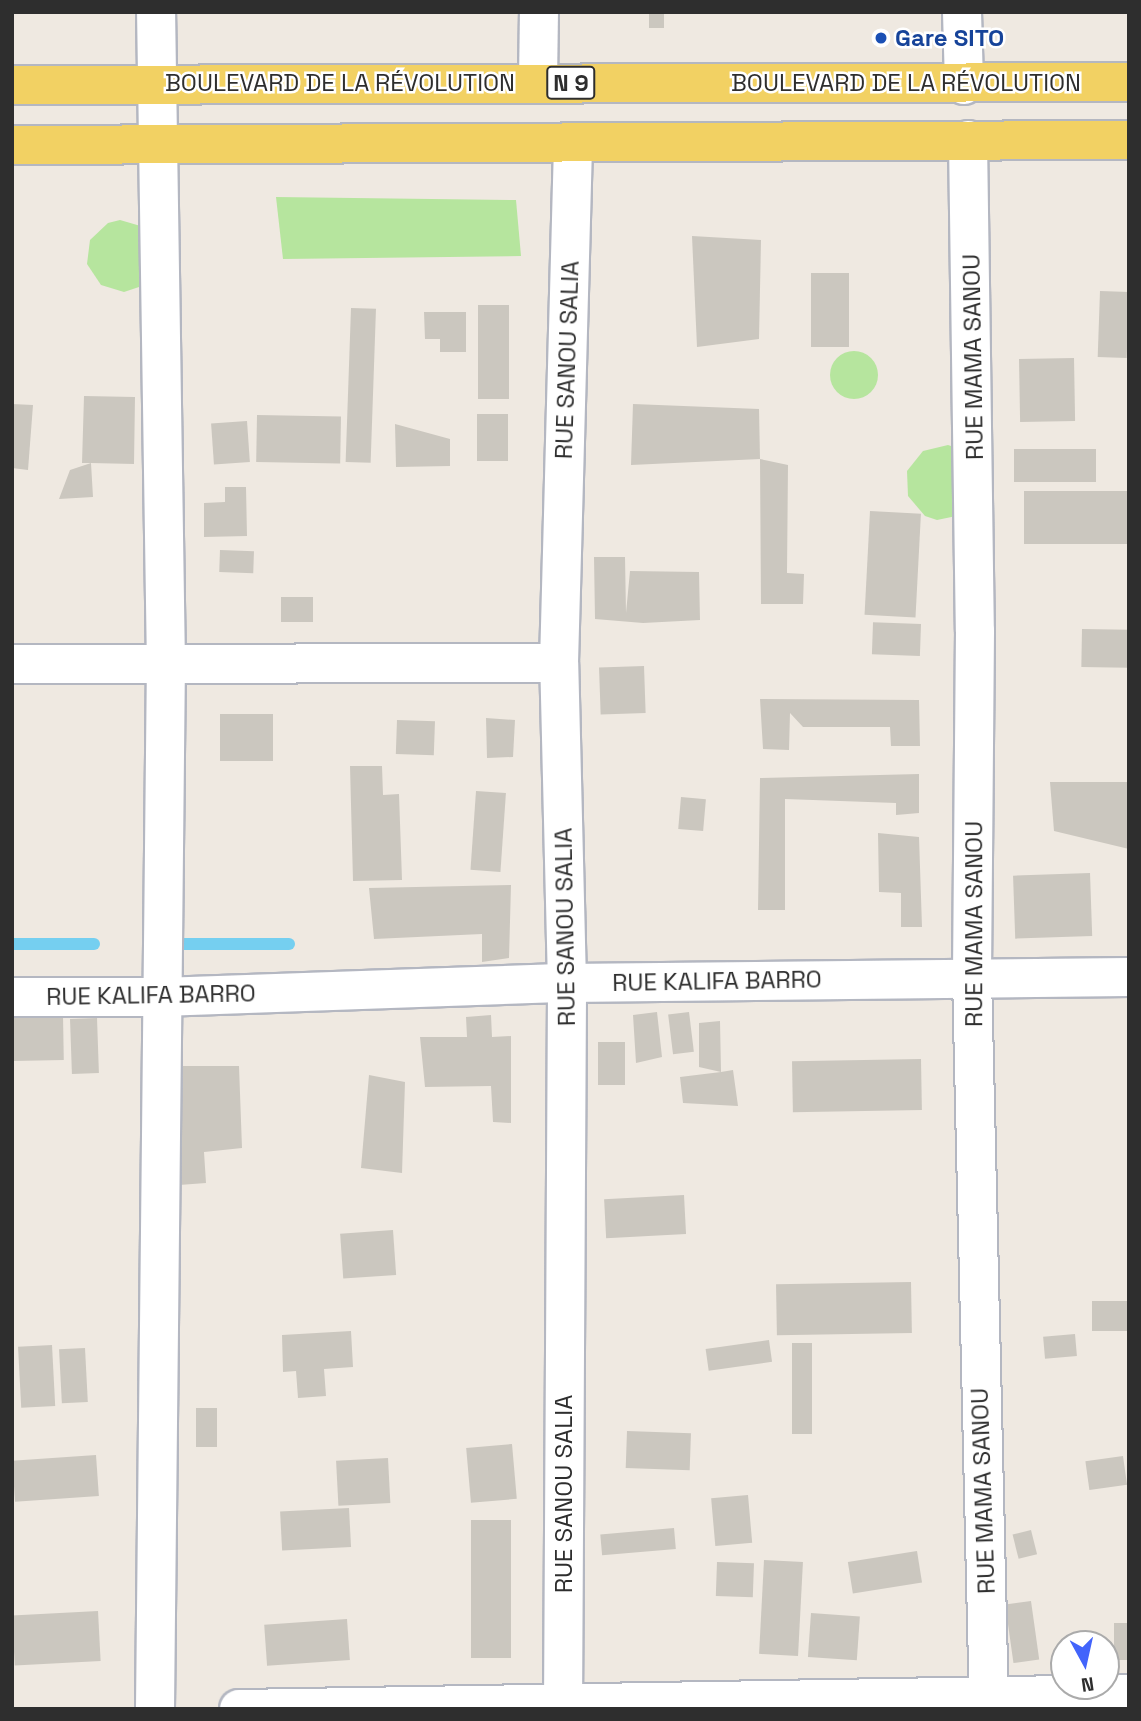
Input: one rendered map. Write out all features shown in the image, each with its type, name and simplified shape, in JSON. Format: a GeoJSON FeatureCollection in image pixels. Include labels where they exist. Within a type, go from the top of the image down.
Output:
{"type":"FeatureCollection","features":[{"type":"Feature","properties":{"kind":"main road","name":"BOULEVARD DE LA RÉVOLUTION"},"geometry":{"type":"LineString","coordinates":[[12,85],[538,82],[964,85],[1129,82]]}},
{"type":"Feature","properties":{"kind":"main road"},"geometry":{"type":"LineString","coordinates":[[12,145],[573,145],[1129,140]]}},
{"type":"Feature","properties":{"kind":"street"},"geometry":{"type":"LineString","coordinates":[[155,1709],[166,667],[156,12]]}},
{"type":"Feature","properties":{"kind":"street"},"geometry":{"type":"LineString","coordinates":[[538,82],[539,12]]}},
{"type":"Feature","properties":{"kind":"street"},"geometry":{"type":"LineString","coordinates":[[962,12],[964,85]]}},
{"type":"Feature","properties":{"kind":"street","name":"RUE MAMA SANOU"},"geometry":{"type":"LineString","coordinates":[[968,140],[975,591],[972,977],[989,1704]]}},
{"type":"Feature","properties":{"kind":"street","name":"RUE SANOU SALIA"},"geometry":{"type":"LineString","coordinates":[[563,1706],[567,984],[559,663],[573,145]]}},
{"type":"Feature","properties":{"kind":"street"},"geometry":{"type":"LineString","coordinates":[[12,664],[166,667],[559,663]]}},
{"type":"Feature","properties":{"kind":"street","name":"RUE KALIFA BARRO"},"geometry":{"type":"LineString","coordinates":[[12,997],[161,998],[567,984],[1129,977]]}},
{"type":"Feature","properties":{"kind":"street"},"geometry":{"type":"LineString","coordinates":[[239,1709],[989,1704],[1129,1694]]}},
{"type":"Feature","properties":{"kind":"green space"},"geometry":{"type":"Polygon","coordinates":[[[276,197],[516,200],[521,256],[283,259],[276,197]]]}},
{"type":"Feature","properties":{"kind":"green space"},"geometry":{"type":"Polygon","coordinates":[[[120,220],[144,227],[145,285],[124,292],[101,285],[87,264],[90,240],[108,223],[120,220]]]}},
{"type":"Feature","properties":{"kind":"green space"},"geometry":{"type":"Polygon","coordinates":[[[854,351],[863,352],[871,358],[877,366],[877,384],[871,392],[863,398],[854,399],[845,398],[837,392],[831,384],[830,375],[831,366],[837,358],[845,352],[854,351]]]}},
{"type":"Feature","properties":{"kind":"green space"},"geometry":{"type":"Polygon","coordinates":[[[948,445],[960,449],[961,515],[937,520],[925,516],[908,496],[907,471],[923,451],[948,445]]]}},
{"type":"Feature","properties":{"kind":"building"},"geometry":{"type":"Polygon","coordinates":[[[649,12],[664,12],[664,28],[649,28],[649,12]]]}},
{"type":"Feature","properties":{"kind":"building"},"geometry":{"type":"Polygon","coordinates":[[[692,236],[761,240],[759,339],[697,347],[692,236]]]}},
{"type":"Feature","properties":{"kind":"building"},"geometry":{"type":"Polygon","coordinates":[[[811,273],[849,273],[849,347],[811,347],[811,273]]]}},
{"type":"Feature","properties":{"kind":"building"},"geometry":{"type":"Polygon","coordinates":[[[1100,291],[1129,292],[1127,358],[1098,357],[1100,291]]]}},
{"type":"Feature","properties":{"kind":"building"},"geometry":{"type":"Polygon","coordinates":[[[478,305],[509,305],[509,399],[478,399],[478,305]]]}},
{"type":"Feature","properties":{"kind":"building"},"geometry":{"type":"Polygon","coordinates":[[[351,308],[376,309],[371,463],[346,462],[351,308]]]}},
{"type":"Feature","properties":{"kind":"building"},"geometry":{"type":"Polygon","coordinates":[[[424,312],[466,312],[466,352],[440,352],[440,339],[425,339],[424,312]]]}},
{"type":"Feature","properties":{"kind":"building"},"geometry":{"type":"Polygon","coordinates":[[[1074,358],[1075,421],[1020,422],[1019,359],[1074,358]]]}},
{"type":"Feature","properties":{"kind":"building"},"geometry":{"type":"Polygon","coordinates":[[[84,396],[135,397],[134,464],[82,463],[84,396]]]}},
{"type":"Feature","properties":{"kind":"building"},"geometry":{"type":"Polygon","coordinates":[[[12,404],[33,405],[28,470],[12,468],[12,404]]]}},
{"type":"Feature","properties":{"kind":"building"},"geometry":{"type":"Polygon","coordinates":[[[633,404],[759,409],[760,459],[631,465],[633,404]]]}},
{"type":"Feature","properties":{"kind":"building"},"geometry":{"type":"Polygon","coordinates":[[[477,414],[508,414],[508,461],[477,461],[477,414]]]}},
{"type":"Feature","properties":{"kind":"building"},"geometry":{"type":"Polygon","coordinates":[[[257,415],[341,416],[340,463],[256,462],[257,415]]]}},
{"type":"Feature","properties":{"kind":"building"},"geometry":{"type":"Polygon","coordinates":[[[247,421],[250,462],[214,464],[211,424],[247,421]]]}},
{"type":"Feature","properties":{"kind":"building"},"geometry":{"type":"Polygon","coordinates":[[[395,424],[450,439],[450,466],[396,467],[395,424]]]}},
{"type":"Feature","properties":{"kind":"building"},"geometry":{"type":"Polygon","coordinates":[[[1014,449],[1096,449],[1096,482],[1014,482],[1014,449]]]}},
{"type":"Feature","properties":{"kind":"building"},"geometry":{"type":"Polygon","coordinates":[[[760,459],[788,465],[787,573],[804,574],[803,604],[761,604],[760,459]]]}},
{"type":"Feature","properties":{"kind":"building"},"geometry":{"type":"Polygon","coordinates":[[[91,463],[93,497],[59,499],[70,470],[91,463]]]}},
{"type":"Feature","properties":{"kind":"building"},"geometry":{"type":"Polygon","coordinates":[[[225,487],[246,487],[247,536],[204,537],[204,503],[225,502],[225,487]]]}},
{"type":"Feature","properties":{"kind":"building"},"geometry":{"type":"Polygon","coordinates":[[[1024,491],[1129,491],[1129,544],[1024,544],[1024,491]]]}},
{"type":"Feature","properties":{"kind":"building"},"geometry":{"type":"Polygon","coordinates":[[[870,511],[921,514],[915,618],[865,615],[870,511]]]}},
{"type":"Feature","properties":{"kind":"building"},"geometry":{"type":"Polygon","coordinates":[[[220,550],[254,551],[253,573],[219,572],[220,550]]]}},
{"type":"Feature","properties":{"kind":"building"},"geometry":{"type":"Polygon","coordinates":[[[594,557],[625,557],[626,613],[630,571],[699,572],[700,620],[643,623],[595,619],[594,557]]]}},
{"type":"Feature","properties":{"kind":"building"},"geometry":{"type":"Polygon","coordinates":[[[281,597],[313,597],[313,622],[281,622],[281,597]]]}},
{"type":"Feature","properties":{"kind":"building"},"geometry":{"type":"Polygon","coordinates":[[[873,622],[921,624],[920,656],[872,654],[873,622]]]}},
{"type":"Feature","properties":{"kind":"building"},"geometry":{"type":"Polygon","coordinates":[[[1082,629],[1129,630],[1128,668],[1081,667],[1082,629]]]}},
{"type":"Feature","properties":{"kind":"building"},"geometry":{"type":"Polygon","coordinates":[[[644,666],[646,713],[601,715],[599,668],[644,666]]]}},
{"type":"Feature","properties":{"kind":"building"},"geometry":{"type":"Polygon","coordinates":[[[760,699],[919,700],[920,746],[891,746],[890,727],[803,727],[790,713],[789,750],[763,749],[760,699]]]}},
{"type":"Feature","properties":{"kind":"building"},"geometry":{"type":"Polygon","coordinates":[[[220,714],[273,714],[273,761],[220,761],[220,714]]]}},
{"type":"Feature","properties":{"kind":"building"},"geometry":{"type":"Polygon","coordinates":[[[486,718],[515,720],[513,757],[487,758],[486,718]]]}},
{"type":"Feature","properties":{"kind":"building"},"geometry":{"type":"Polygon","coordinates":[[[397,720],[435,721],[434,755],[396,754],[397,720]]]}},
{"type":"Feature","properties":{"kind":"building"},"geometry":{"type":"Polygon","coordinates":[[[350,766],[382,766],[383,795],[399,794],[402,880],[353,881],[350,766]]]}},
{"type":"Feature","properties":{"kind":"building"},"geometry":{"type":"Polygon","coordinates":[[[919,774],[919,813],[896,815],[896,803],[785,799],[785,910],[758,910],[760,778],[919,774]]]}},
{"type":"Feature","properties":{"kind":"building"},"geometry":{"type":"Polygon","coordinates":[[[1050,782],[1129,782],[1129,849],[1054,831],[1050,782]]]}},
{"type":"Feature","properties":{"kind":"building"},"geometry":{"type":"Polygon","coordinates":[[[476,791],[506,793],[500,872],[470,870],[476,791]]]}},
{"type":"Feature","properties":{"kind":"building"},"geometry":{"type":"Polygon","coordinates":[[[681,797],[706,799],[703,831],[678,829],[681,797]]]}},
{"type":"Feature","properties":{"kind":"building"},"geometry":{"type":"Polygon","coordinates":[[[878,833],[919,837],[922,927],[901,927],[901,893],[879,892],[878,833]]]}},
{"type":"Feature","properties":{"kind":"building"},"geometry":{"type":"Polygon","coordinates":[[[1090,873],[1092,936],[1015,939],[1013,876],[1090,873]]]}},
{"type":"Feature","properties":{"kind":"building"},"geometry":{"type":"Polygon","coordinates":[[[511,885],[509,958],[482,962],[482,934],[374,939],[369,888],[511,885]]]}},
{"type":"Feature","properties":{"kind":"building"},"geometry":{"type":"Polygon","coordinates":[[[657,1012],[662,1057],[636,1063],[633,1015],[657,1012]]]}},
{"type":"Feature","properties":{"kind":"building"},"geometry":{"type":"Polygon","coordinates":[[[689,1012],[694,1052],[673,1054],[668,1015],[689,1012]]]}},
{"type":"Feature","properties":{"kind":"building"},"geometry":{"type":"Polygon","coordinates":[[[63,1015],[64,1060],[13,1061],[12,1016],[63,1015]]]}},
{"type":"Feature","properties":{"kind":"building"},"geometry":{"type":"Polygon","coordinates":[[[491,1015],[492,1037],[511,1036],[511,1123],[493,1122],[491,1086],[425,1087],[420,1037],[467,1037],[466,1017],[491,1015]]]}},
{"type":"Feature","properties":{"kind":"building"},"geometry":{"type":"Polygon","coordinates":[[[97,1018],[99,1073],[72,1074],[70,1019],[97,1018]]]}},
{"type":"Feature","properties":{"kind":"building"},"geometry":{"type":"Polygon","coordinates":[[[720,1021],[721,1072],[699,1067],[699,1023],[720,1021]]]}},
{"type":"Feature","properties":{"kind":"building"},"geometry":{"type":"Polygon","coordinates":[[[598,1042],[625,1042],[625,1085],[598,1085],[598,1042]]]}},
{"type":"Feature","properties":{"kind":"building"},"geometry":{"type":"Polygon","coordinates":[[[921,1059],[922,1110],[793,1112],[792,1061],[921,1059]]]}},
{"type":"Feature","properties":{"kind":"building"},"geometry":{"type":"Polygon","coordinates":[[[183,1066],[239,1066],[242,1148],[204,1152],[206,1183],[179,1185],[183,1066]]]}},
{"type":"Feature","properties":{"kind":"building"},"geometry":{"type":"Polygon","coordinates":[[[733,1070],[738,1106],[683,1103],[680,1077],[733,1070]]]}},
{"type":"Feature","properties":{"kind":"building"},"geometry":{"type":"Polygon","coordinates":[[[369,1075],[405,1082],[402,1173],[361,1168],[369,1075]]]}},
{"type":"Feature","properties":{"kind":"building"},"geometry":{"type":"Polygon","coordinates":[[[684,1195],[686,1234],[606,1238],[604,1199],[684,1195]]]}},
{"type":"Feature","properties":{"kind":"building"},"geometry":{"type":"Polygon","coordinates":[[[393,1230],[396,1275],[343,1279],[340,1234],[393,1230]]]}},
{"type":"Feature","properties":{"kind":"building"},"geometry":{"type":"Polygon","coordinates":[[[911,1282],[912,1333],[777,1335],[776,1284],[911,1282]]]}},
{"type":"Feature","properties":{"kind":"building"},"geometry":{"type":"Polygon","coordinates":[[[1092,1301],[1129,1301],[1129,1331],[1092,1331],[1092,1301]]]}},
{"type":"Feature","properties":{"kind":"building"},"geometry":{"type":"Polygon","coordinates":[[[351,1331],[353,1367],[324,1369],[326,1396],[298,1398],[296,1371],[283,1372],[282,1335],[351,1331]]]}},
{"type":"Feature","properties":{"kind":"building"},"geometry":{"type":"Polygon","coordinates":[[[1075,1334],[1077,1356],[1045,1359],[1043,1337],[1075,1334]]]}},
{"type":"Feature","properties":{"kind":"building"},"geometry":{"type":"Polygon","coordinates":[[[769,1340],[772,1362],[709,1371],[706,1349],[769,1340]]]}},
{"type":"Feature","properties":{"kind":"building"},"geometry":{"type":"Polygon","coordinates":[[[792,1343],[812,1343],[812,1434],[792,1434],[792,1343]]]}},
{"type":"Feature","properties":{"kind":"building"},"geometry":{"type":"Polygon","coordinates":[[[52,1345],[55,1406],[21,1408],[18,1347],[52,1345]]]}},
{"type":"Feature","properties":{"kind":"building"},"geometry":{"type":"Polygon","coordinates":[[[85,1348],[88,1402],[62,1403],[59,1349],[85,1348]]]}},
{"type":"Feature","properties":{"kind":"building"},"geometry":{"type":"Polygon","coordinates":[[[196,1408],[217,1408],[217,1447],[196,1447],[196,1408]]]}},
{"type":"Feature","properties":{"kind":"building"},"geometry":{"type":"Polygon","coordinates":[[[627,1431],[691,1433],[690,1470],[626,1468],[627,1431]]]}},
{"type":"Feature","properties":{"kind":"building"},"geometry":{"type":"Polygon","coordinates":[[[512,1444],[517,1499],[471,1503],[466,1448],[512,1444]]]}},
{"type":"Feature","properties":{"kind":"building"},"geometry":{"type":"Polygon","coordinates":[[[96,1455],[99,1496],[15,1502],[12,1461],[96,1455]]]}},
{"type":"Feature","properties":{"kind":"building"},"geometry":{"type":"Polygon","coordinates":[[[1123,1456],[1127,1485],[1089,1490],[1085,1461],[1123,1456]]]}},
{"type":"Feature","properties":{"kind":"building"},"geometry":{"type":"Polygon","coordinates":[[[388,1458],[390,1503],[338,1506],[336,1461],[388,1458]]]}},
{"type":"Feature","properties":{"kind":"building"},"geometry":{"type":"Polygon","coordinates":[[[748,1495],[752,1543],[715,1546],[711,1498],[748,1495]]]}},
{"type":"Feature","properties":{"kind":"building"},"geometry":{"type":"Polygon","coordinates":[[[349,1508],[351,1547],[282,1551],[280,1512],[349,1508]]]}},
{"type":"Feature","properties":{"kind":"building"},"geometry":{"type":"Polygon","coordinates":[[[471,1520],[511,1520],[511,1658],[471,1658],[471,1520]]]}},
{"type":"Feature","properties":{"kind":"building"},"geometry":{"type":"Polygon","coordinates":[[[674,1528],[676,1549],[602,1555],[600,1534],[674,1528]]]}},
{"type":"Feature","properties":{"kind":"building"},"geometry":{"type":"Polygon","coordinates":[[[1031,1530],[1037,1554],[1019,1559],[1013,1535],[1031,1530]]]}},
{"type":"Feature","properties":{"kind":"building"},"geometry":{"type":"Polygon","coordinates":[[[917,1551],[922,1583],[853,1594],[848,1562],[917,1551]]]}},
{"type":"Feature","properties":{"kind":"building"},"geometry":{"type":"Polygon","coordinates":[[[764,1560],[803,1562],[798,1656],[759,1654],[764,1560]]]}},
{"type":"Feature","properties":{"kind":"building"},"geometry":{"type":"Polygon","coordinates":[[[717,1562],[754,1563],[753,1597],[716,1596],[717,1562]]]}},
{"type":"Feature","properties":{"kind":"building"},"geometry":{"type":"Polygon","coordinates":[[[1031,1601],[1039,1659],[1013,1663],[1005,1605],[1031,1601]]]}},
{"type":"Feature","properties":{"kind":"building"},"geometry":{"type":"Polygon","coordinates":[[[98,1611],[101,1661],[15,1665],[12,1616],[98,1611]]]}},
{"type":"Feature","properties":{"kind":"building"},"geometry":{"type":"Polygon","coordinates":[[[811,1613],[860,1616],[857,1660],[808,1657],[811,1613]]]}},
{"type":"Feature","properties":{"kind":"building"},"geometry":{"type":"Polygon","coordinates":[[[347,1619],[350,1660],[267,1666],[264,1625],[347,1619]]]}},
{"type":"Feature","properties":{"kind":"building"},"geometry":{"type":"Polygon","coordinates":[[[1114,1623],[1129,1623],[1129,1660],[1120,1660],[1120,1630],[1114,1630],[1114,1623]]]}},
{"type":"Feature","properties":{"kind":"waterway"},"geometry":{"type":"LineString","coordinates":[[12,944],[94,944]]}},
{"type":"Feature","properties":{"kind":"waterway"},"geometry":{"type":"LineString","coordinates":[[175,944],[289,944]]}},
{"type":"Feature","properties":{"kind":"place","name":"Gare SITO"},"geometry":{"type":"Point","coordinates":[881,38]}}]}
